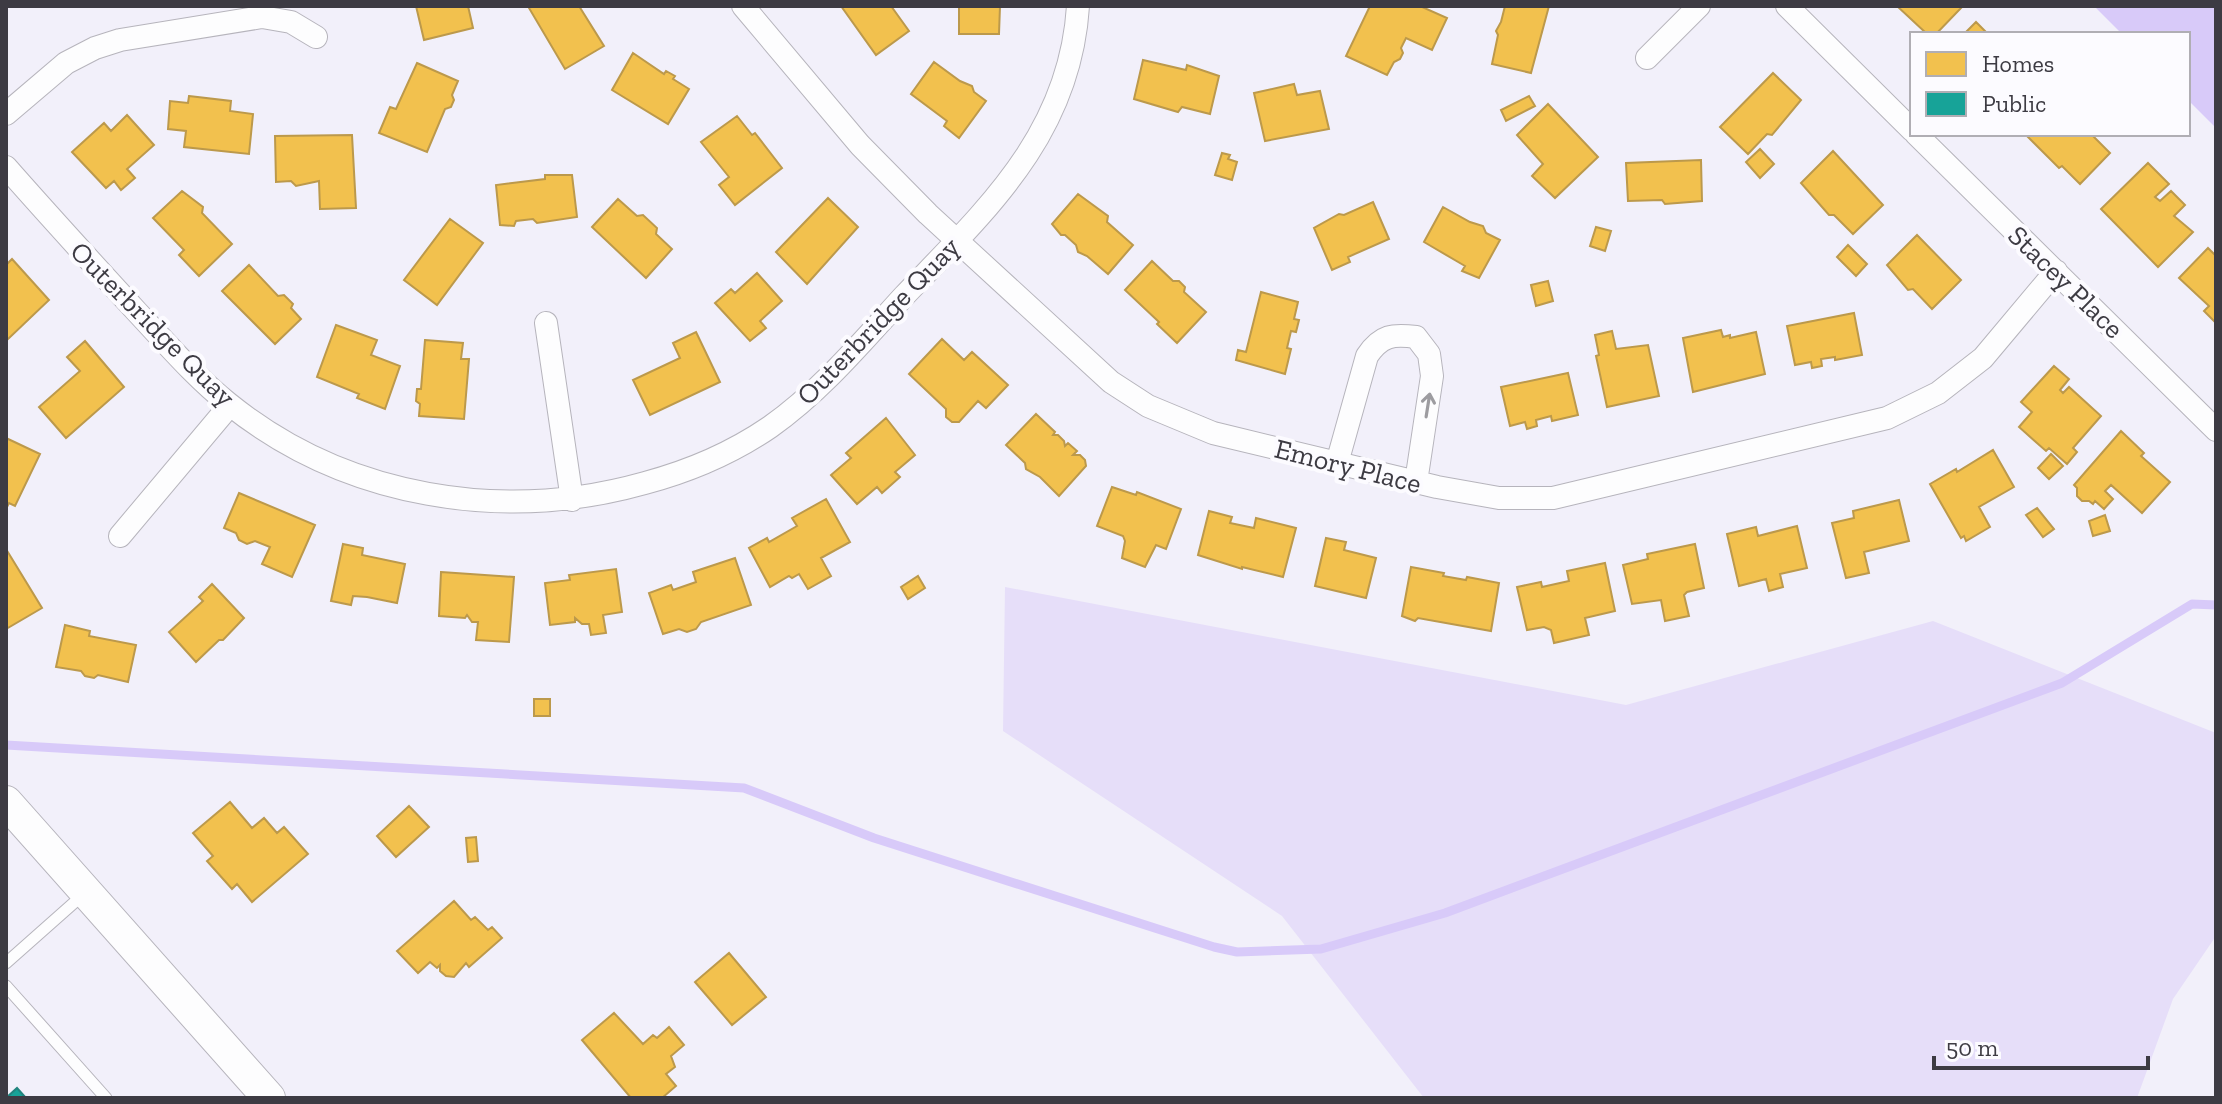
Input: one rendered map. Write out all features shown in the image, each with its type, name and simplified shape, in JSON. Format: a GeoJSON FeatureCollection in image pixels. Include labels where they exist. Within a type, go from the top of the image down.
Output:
{"type":"FeatureCollection","features":[{"type":"Feature","properties":{"kind":"main road"},"geometry":{"type":"LineString","coordinates":[[8,804],[269,1098]]}},
{"type":"Feature","properties":{"kind":"street","name":"Emory Place"},"geometry":{"type":"LineString","coordinates":[[743,6],[860,145],[956,241],[1111,382],[1148,406],[1213,433],[1416,482],[1499,498],[1553,498],[1887,418],[1938,393],[1983,358],[2056,271]]}},
{"type":"Feature","properties":{"kind":"street","name":"Outerbridge Quay"},"geometry":{"type":"LineString","coordinates":[[6,167],[196,375],[264,429],[311,456],[351,473],[403,489],[456,500],[521,504],[572,500],[678,474],[725,454],[769,427],[817,389],[1004,189],[1033,147],[1056,102],[1069,64],[1078,6]]}},
{"type":"Feature","properties":{"kind":"street"},"geometry":{"type":"LineString","coordinates":[[1647,58],[1699,6]]}},
{"type":"Feature","properties":{"kind":"street","name":"Stacey Place"},"geometry":{"type":"LineString","coordinates":[[1787,6],[1910,128]]}},
{"type":"Feature","properties":{"kind":"street"},"geometry":{"type":"LineString","coordinates":[[6,114],[66,63],[95,48],[120,40],[262,17],[291,22],[316,37]]}},
{"type":"Feature","properties":{"kind":"street","name":"Stacey Place"},"geometry":{"type":"LineString","coordinates":[[1918,136],[2216,430]]}},
{"type":"Feature","properties":{"kind":"street"},"geometry":{"type":"LineString","coordinates":[[546,323],[572,500]]}},
{"type":"Feature","properties":{"kind":"street"},"geometry":{"type":"LineString","coordinates":[[1337,463],[1367,356],[1375,344],[1395,335],[1416,337],[1429,354],[1432,376],[1416,482]]}},
{"type":"Feature","properties":{"kind":"street"},"geometry":{"type":"LineString","coordinates":[[120,536],[230,405]]}},
{"type":"Feature","properties":{"kind":"lane"},"geometry":{"type":"LineString","coordinates":[[6,963],[86,893]]}},
{"type":"Feature","properties":{"kind":"lane"},"geometry":{"type":"LineString","coordinates":[[6,986],[106,1098]]}},
{"type":"Feature","properties":{"kind":"shaded area"},"geometry":{"type":"Polygon","coordinates":[[[2094,6],[2216,6],[2216,128],[2190,102],[2190,32],[2120,32],[2094,6]]]}},
{"type":"Feature","properties":{"kind":"shaded area"},"geometry":{"type":"Polygon","coordinates":[[[1005,587],[1626,705],[1933,621],[2216,733],[2216,936],[2173,999],[2137,1098],[1424,1098],[1282,916],[1003,731],[1005,587]]]}},
{"type":"Feature","properties":{"kind":"building: Homes"},"geometry":{"type":"Polygon","coordinates":[[[416,6],[468,6],[473,28],[424,40],[416,6]]]}},
{"type":"Feature","properties":{"kind":"building: Homes"},"geometry":{"type":"Polygon","coordinates":[[[579,6],[604,46],[565,69],[529,8],[579,6]]]}},
{"type":"Feature","properties":{"kind":"building: Homes"},"geometry":{"type":"Polygon","coordinates":[[[841,6],[891,6],[909,31],[876,55],[841,6]]]}},
{"type":"Feature","properties":{"kind":"building: Homes"},"geometry":{"type":"Polygon","coordinates":[[[959,6],[1000,6],[999,34],[959,34],[959,6]]]}},
{"type":"Feature","properties":{"kind":"building: Homes"},"geometry":{"type":"Polygon","coordinates":[[[1370,6],[1420,6],[1447,18],[1432,50],[1406,38],[1400,59],[1394,62],[1387,75],[1346,56],[1370,6]]]}},
{"type":"Feature","properties":{"kind":"building: Homes"},"geometry":{"type":"Polygon","coordinates":[[[1505,6],[1549,6],[1531,73],[1492,64],[1498,35],[1496,31],[1505,6]]]}},
{"type":"Feature","properties":{"kind":"building: Homes"},"geometry":{"type":"Polygon","coordinates":[[[1897,6],[1961,8],[1938,32],[1925,32],[1897,6]]]}},
{"type":"Feature","properties":{"kind":"building: Homes"},"geometry":{"type":"Polygon","coordinates":[[[1976,22],[1986,32],[1966,32],[1976,22]]]}},
{"type":"Feature","properties":{"kind":"building: Homes"},"geometry":{"type":"Polygon","coordinates":[[[633,53],[664,74],[666,71],[675,76],[673,79],[689,89],[668,124],[612,90],[633,53]]]}},
{"type":"Feature","properties":{"kind":"building: Homes"},"geometry":{"type":"Polygon","coordinates":[[[1143,60],[1186,70],[1187,65],[1219,76],[1210,114],[1182,107],[1178,112],[1134,99],[1143,60]]]}},
{"type":"Feature","properties":{"kind":"building: Homes"},"geometry":{"type":"Polygon","coordinates":[[[934,62],[972,86],[974,92],[986,101],[959,138],[944,126],[947,121],[911,94],[934,62]]]}},
{"type":"Feature","properties":{"kind":"building: Homes"},"geometry":{"type":"Polygon","coordinates":[[[417,63],[458,81],[451,107],[445,109],[427,152],[379,133],[390,107],[396,109],[417,63]]]}},
{"type":"Feature","properties":{"kind":"building: Homes"},"geometry":{"type":"Polygon","coordinates":[[[1773,73],[1801,100],[1772,135],[1767,134],[1748,154],[1720,127],[1773,73]]]}},
{"type":"Feature","properties":{"kind":"building: Homes"},"geometry":{"type":"Polygon","coordinates":[[[1294,84],[1297,95],[1320,91],[1329,129],[1265,141],[1254,93],[1294,84]]]}},
{"type":"Feature","properties":{"kind":"building: Homes"},"geometry":{"type":"Polygon","coordinates":[[[189,96],[231,101],[230,111],[253,114],[249,154],[184,147],[186,131],[168,129],[170,101],[188,103],[189,96]]]}},
{"type":"Feature","properties":{"kind":"building: Homes"},"geometry":{"type":"Polygon","coordinates":[[[1529,96],[1535,106],[1506,121],[1501,110],[1529,96]]]}},
{"type":"Feature","properties":{"kind":"building: Homes"},"geometry":{"type":"Polygon","coordinates":[[[1548,104],[1598,157],[1555,198],[1532,176],[1543,164],[1517,135],[1548,104]]]}},
{"type":"Feature","properties":{"kind":"building: Homes"},"geometry":{"type":"Polygon","coordinates":[[[127,115],[154,145],[127,169],[135,178],[121,190],[114,181],[106,188],[72,152],[104,123],[111,131],[127,115]]]}},
{"type":"Feature","properties":{"kind":"building: Homes"},"geometry":{"type":"Polygon","coordinates":[[[737,116],[752,135],[755,133],[782,168],[735,205],[719,185],[729,177],[701,142],[737,116]]]}},
{"type":"Feature","properties":{"kind":"building: Homes"},"geometry":{"type":"Polygon","coordinates":[[[352,135],[356,208],[320,209],[319,181],[296,186],[291,181],[276,182],[275,136],[352,135]]]}},
{"type":"Feature","properties":{"kind":"building: Homes"},"geometry":{"type":"Polygon","coordinates":[[[2027,136],[2093,136],[2110,153],[2080,184],[2062,166],[2059,168],[2027,136]]]}},
{"type":"Feature","properties":{"kind":"building: Homes"},"geometry":{"type":"Polygon","coordinates":[[[1760,149],[1774,164],[1760,178],[1746,162],[1760,149]]]}},
{"type":"Feature","properties":{"kind":"building: Homes"},"geometry":{"type":"Polygon","coordinates":[[[1833,151],[1883,205],[1853,234],[1834,215],[1829,215],[1801,183],[1833,151]]]}},
{"type":"Feature","properties":{"kind":"building: Homes"},"geometry":{"type":"Polygon","coordinates":[[[1222,153],[1230,155],[1228,159],[1237,162],[1232,180],[1215,175],[1222,153]]]}},
{"type":"Feature","properties":{"kind":"building: Homes"},"geometry":{"type":"Polygon","coordinates":[[[1701,160],[1702,201],[1665,204],[1662,200],[1628,201],[1626,163],[1701,160]]]}},
{"type":"Feature","properties":{"kind":"building: Homes"},"geometry":{"type":"Polygon","coordinates":[[[2148,163],[2169,184],[2155,197],[2160,201],[2171,191],[2185,205],[2174,216],[2193,232],[2158,267],[2101,209],[2148,163]]]}},
{"type":"Feature","properties":{"kind":"building: Homes"},"geometry":{"type":"Polygon","coordinates":[[[545,175],[572,175],[577,217],[537,223],[533,219],[516,221],[514,226],[500,225],[496,185],[545,179],[545,175]]]}},
{"type":"Feature","properties":{"kind":"building: Homes"},"geometry":{"type":"Polygon","coordinates":[[[182,191],[203,207],[202,213],[232,244],[199,276],[179,255],[184,250],[153,218],[182,191]]]}},
{"type":"Feature","properties":{"kind":"building: Homes"},"geometry":{"type":"Polygon","coordinates":[[[1078,194],[1108,216],[1107,222],[1133,245],[1108,274],[1078,252],[1076,245],[1052,224],[1078,194]]]}},
{"type":"Feature","properties":{"kind":"building: Homes"},"geometry":{"type":"Polygon","coordinates":[[[828,198],[858,227],[807,284],[776,252],[828,198]]]}},
{"type":"Feature","properties":{"kind":"building: Homes"},"geometry":{"type":"Polygon","coordinates":[[[618,199],[637,216],[643,215],[657,228],[656,234],[672,249],[646,278],[592,227],[618,199]]]}},
{"type":"Feature","properties":{"kind":"building: Homes"},"geometry":{"type":"Polygon","coordinates":[[[1373,202],[1389,239],[1348,257],[1350,262],[1332,270],[1314,228],[1339,214],[1344,215],[1373,202]]]}},
{"type":"Feature","properties":{"kind":"building: Homes"},"geometry":{"type":"Polygon","coordinates":[[[1443,207],[1483,226],[1486,233],[1500,240],[1479,278],[1462,271],[1465,266],[1424,242],[1443,207]]]}},
{"type":"Feature","properties":{"kind":"building: Homes"},"geometry":{"type":"Polygon","coordinates":[[[450,219],[483,243],[437,305],[404,280],[450,219]]]}},
{"type":"Feature","properties":{"kind":"building: Homes"},"geometry":{"type":"Polygon","coordinates":[[[1596,227],[1611,231],[1605,251],[1590,246],[1596,227]]]}},
{"type":"Feature","properties":{"kind":"building: Homes"},"geometry":{"type":"Polygon","coordinates":[[[1917,235],[1961,280],[1932,309],[1913,289],[1908,290],[1887,265],[1917,235]]]}},
{"type":"Feature","properties":{"kind":"building: Homes"},"geometry":{"type":"Polygon","coordinates":[[[1848,245],[1867,264],[1856,276],[1837,257],[1848,245]]]}},
{"type":"Feature","properties":{"kind":"building: Homes"},"geometry":{"type":"Polygon","coordinates":[[[2208,248],[2216,256],[2216,323],[2204,311],[2209,306],[2179,278],[2208,248]]]}},
{"type":"Feature","properties":{"kind":"building: Homes"},"geometry":{"type":"Polygon","coordinates":[[[12,259],[49,300],[6,341],[6,265],[12,259]]]}},
{"type":"Feature","properties":{"kind":"building: Homes"},"geometry":{"type":"Polygon","coordinates":[[[1152,261],[1173,281],[1179,281],[1185,287],[1184,292],[1206,312],[1177,343],[1125,290],[1152,261]]]}},
{"type":"Feature","properties":{"kind":"building: Homes"},"geometry":{"type":"Polygon","coordinates":[[[249,265],[278,296],[284,295],[293,304],[291,308],[301,319],[275,344],[222,291],[249,265]]]}},
{"type":"Feature","properties":{"kind":"building: Homes"},"geometry":{"type":"Polygon","coordinates":[[[757,273],[782,301],[760,321],[766,328],[750,341],[715,303],[731,289],[735,293],[757,273]]]}},
{"type":"Feature","properties":{"kind":"building: Homes"},"geometry":{"type":"Polygon","coordinates":[[[1548,281],[1553,301],[1536,306],[1531,285],[1548,281]]]}},
{"type":"Feature","properties":{"kind":"building: Homes"},"geometry":{"type":"Polygon","coordinates":[[[1261,292],[1298,302],[1294,319],[1299,320],[1296,332],[1291,331],[1287,348],[1291,349],[1285,374],[1236,360],[1238,350],[1246,352],[1261,292]]]}},
{"type":"Feature","properties":{"kind":"building: Homes"},"geometry":{"type":"Polygon","coordinates":[[[1854,313],[1862,355],[1821,359],[1822,366],[1812,368],[1811,362],[1795,365],[1787,326],[1854,313]]]}},
{"type":"Feature","properties":{"kind":"building: Homes"},"geometry":{"type":"Polygon","coordinates":[[[336,325],[377,340],[371,355],[400,366],[385,409],[357,398],[359,394],[317,377],[336,325]]]}},
{"type":"Feature","properties":{"kind":"building: Homes"},"geometry":{"type":"Polygon","coordinates":[[[1721,330],[1723,337],[1730,335],[1730,338],[1756,332],[1765,374],[1693,392],[1683,338],[1721,330]]]}},
{"type":"Feature","properties":{"kind":"building: Homes"},"geometry":{"type":"Polygon","coordinates":[[[1612,331],[1616,349],[1648,345],[1659,396],[1607,407],[1596,356],[1599,355],[1595,335],[1612,331]]]}},
{"type":"Feature","properties":{"kind":"building: Homes"},"geometry":{"type":"Polygon","coordinates":[[[696,332],[720,382],[650,415],[633,380],[680,358],[673,343],[696,332]]]}},
{"type":"Feature","properties":{"kind":"building: Homes"},"geometry":{"type":"Polygon","coordinates":[[[942,339],[964,360],[972,352],[1008,385],[986,408],[978,401],[959,422],[952,422],[946,417],[946,409],[909,374],[942,339]]]}},
{"type":"Feature","properties":{"kind":"building: Homes"},"geometry":{"type":"Polygon","coordinates":[[[425,340],[463,343],[461,359],[469,359],[464,419],[419,416],[420,404],[416,401],[417,389],[421,389],[425,340]]]}},
{"type":"Feature","properties":{"kind":"building: Homes"},"geometry":{"type":"Polygon","coordinates":[[[85,341],[124,387],[66,438],[39,407],[80,371],[67,357],[85,341]]]}},
{"type":"Feature","properties":{"kind":"building: Homes"},"geometry":{"type":"Polygon","coordinates":[[[2054,366],[2069,379],[2060,390],[2063,393],[2069,387],[2101,416],[2073,448],[2077,452],[2067,464],[2049,448],[2046,451],[2019,427],[2032,412],[2021,402],[2054,366]]]}},
{"type":"Feature","properties":{"kind":"building: Homes"},"geometry":{"type":"Polygon","coordinates":[[[1568,373],[1578,415],[1552,421],[1551,416],[1536,420],[1537,426],[1527,429],[1525,422],[1510,426],[1501,387],[1568,373]]]}},
{"type":"Feature","properties":{"kind":"building: Homes"},"geometry":{"type":"Polygon","coordinates":[[[1036,414],[1055,432],[1053,435],[1064,441],[1065,446],[1068,443],[1077,451],[1073,455],[1080,455],[1085,460],[1086,466],[1059,496],[1040,477],[1026,469],[1025,463],[1006,445],[1036,414]]]}},
{"type":"Feature","properties":{"kind":"building: Homes"},"geometry":{"type":"Polygon","coordinates":[[[886,418],[915,455],[895,472],[900,477],[882,493],[877,487],[857,504],[831,475],[851,458],[846,453],[886,418]]]}},
{"type":"Feature","properties":{"kind":"building: Homes"},"geometry":{"type":"Polygon","coordinates":[[[2121,431],[2144,453],[2141,456],[2170,482],[2142,513],[2111,485],[2105,491],[2113,499],[2104,509],[2095,501],[2093,504],[2082,501],[2074,485],[2121,431]]]}},
{"type":"Feature","properties":{"kind":"building: Homes"},"geometry":{"type":"Polygon","coordinates":[[[6,438],[40,454],[15,506],[9,503],[6,509],[6,438]]]}},
{"type":"Feature","properties":{"kind":"building: Homes"},"geometry":{"type":"Polygon","coordinates":[[[1993,450],[2014,487],[1979,507],[1990,527],[1966,541],[1964,536],[1961,538],[1930,484],[1993,450]]]}},
{"type":"Feature","properties":{"kind":"building: Homes"},"geometry":{"type":"Polygon","coordinates":[[[2051,454],[2063,466],[2049,479],[2038,468],[2051,454]]]}},
{"type":"Feature","properties":{"kind":"building: Homes"},"geometry":{"type":"Polygon","coordinates":[[[1112,487],[1136,495],[1137,492],[1181,509],[1166,549],[1156,545],[1145,567],[1122,558],[1123,536],[1097,526],[1112,487]]]}},
{"type":"Feature","properties":{"kind":"building: Homes"},"geometry":{"type":"Polygon","coordinates":[[[239,493],[315,525],[292,577],[262,564],[270,547],[255,541],[247,544],[239,540],[236,533],[224,528],[239,493]]]}},
{"type":"Feature","properties":{"kind":"building: Homes"},"geometry":{"type":"Polygon","coordinates":[[[826,499],[850,542],[821,558],[831,576],[808,589],[799,574],[770,587],[749,548],[767,538],[769,542],[797,526],[792,518],[826,499]]]}},
{"type":"Feature","properties":{"kind":"building: Homes"},"geometry":{"type":"Polygon","coordinates":[[[1899,500],[1909,541],[1864,552],[1869,573],[1846,578],[1832,523],[1854,518],[1853,511],[1899,500]]]}},
{"type":"Feature","properties":{"kind":"building: Homes"},"geometry":{"type":"Polygon","coordinates":[[[2037,508],[2054,529],[2043,537],[2026,515],[2037,508]]]}},
{"type":"Feature","properties":{"kind":"building: Homes"},"geometry":{"type":"Polygon","coordinates":[[[1209,511],[1232,517],[1230,523],[1254,528],[1256,518],[1296,528],[1283,577],[1242,569],[1198,555],[1209,511]]]}},
{"type":"Feature","properties":{"kind":"building: Homes"},"geometry":{"type":"Polygon","coordinates":[[[2105,515],[2110,531],[2093,536],[2089,521],[2105,515]]]}},
{"type":"Feature","properties":{"kind":"building: Homes"},"geometry":{"type":"Polygon","coordinates":[[[1797,526],[1807,568],[1780,574],[1783,587],[1769,591],[1766,579],[1739,586],[1727,534],[1756,527],[1758,536],[1797,526]]]}},
{"type":"Feature","properties":{"kind":"building: Homes"},"geometry":{"type":"Polygon","coordinates":[[[1326,538],[1346,542],[1344,550],[1376,558],[1366,598],[1315,586],[1326,538]]]}},
{"type":"Feature","properties":{"kind":"building: Homes"},"geometry":{"type":"Polygon","coordinates":[[[343,544],[363,548],[362,555],[405,564],[397,603],[353,596],[351,605],[331,601],[343,544]]]}},
{"type":"Feature","properties":{"kind":"building: Homes"},"geometry":{"type":"Polygon","coordinates":[[[1695,544],[1704,588],[1684,595],[1689,616],[1665,621],[1661,600],[1632,604],[1623,565],[1648,559],[1647,554],[1695,544]]]}},
{"type":"Feature","properties":{"kind":"building: Homes"},"geometry":{"type":"Polygon","coordinates":[[[6,549],[42,608],[6,629],[6,549]]]}},
{"type":"Feature","properties":{"kind":"building: Homes"},"geometry":{"type":"Polygon","coordinates":[[[735,558],[751,605],[701,622],[696,629],[687,632],[679,629],[663,634],[649,593],[671,585],[673,590],[696,582],[693,572],[735,558]]]}},
{"type":"Feature","properties":{"kind":"building: Homes"},"geometry":{"type":"Polygon","coordinates":[[[1605,563],[1615,611],[1585,618],[1589,635],[1554,643],[1551,630],[1544,627],[1527,630],[1517,587],[1541,582],[1542,587],[1569,581],[1567,571],[1605,563]]]}},
{"type":"Feature","properties":{"kind":"building: Homes"},"geometry":{"type":"Polygon","coordinates":[[[1411,567],[1444,573],[1443,576],[1499,583],[1491,631],[1418,618],[1415,621],[1402,616],[1411,567]]]}},
{"type":"Feature","properties":{"kind":"building: Homes"},"geometry":{"type":"Polygon","coordinates":[[[616,569],[622,612],[603,615],[606,633],[591,635],[589,624],[582,624],[575,618],[575,622],[550,625],[545,583],[570,580],[569,575],[616,569]]]}},
{"type":"Feature","properties":{"kind":"building: Homes"},"geometry":{"type":"Polygon","coordinates":[[[441,572],[514,577],[509,642],[476,640],[478,622],[472,622],[467,615],[465,618],[439,616],[441,572]]]}},
{"type":"Feature","properties":{"kind":"building: Homes"},"geometry":{"type":"Polygon","coordinates":[[[918,576],[925,588],[908,599],[901,587],[918,576]]]}},
{"type":"Feature","properties":{"kind":"building: Homes"},"geometry":{"type":"Polygon","coordinates":[[[212,584],[244,618],[196,662],[169,632],[203,601],[199,597],[212,584]]]}},
{"type":"Feature","properties":{"kind":"building: Homes"},"geometry":{"type":"Polygon","coordinates":[[[65,625],[90,631],[89,636],[136,645],[128,682],[98,675],[94,678],[85,676],[81,671],[56,667],[65,625]]]}},
{"type":"Feature","properties":{"kind":"building: Homes"},"geometry":{"type":"Polygon","coordinates":[[[534,699],[550,699],[550,716],[534,716],[534,699]]]}},
{"type":"Feature","properties":{"kind":"building: Homes"},"geometry":{"type":"Polygon","coordinates":[[[230,802],[252,828],[264,818],[277,833],[284,827],[308,854],[252,902],[237,884],[232,889],[207,861],[213,856],[193,833],[230,802]]]}},
{"type":"Feature","properties":{"kind":"building: Homes"},"geometry":{"type":"Polygon","coordinates":[[[409,806],[429,827],[396,857],[377,836],[409,806]]]}},
{"type":"Feature","properties":{"kind":"building: Homes"},"geometry":{"type":"Polygon","coordinates":[[[476,837],[478,861],[468,862],[466,838],[476,837]]]}},
{"type":"Feature","properties":{"kind":"building: Homes"},"geometry":{"type":"Polygon","coordinates":[[[454,901],[471,920],[475,917],[488,930],[492,927],[502,938],[469,967],[466,963],[454,977],[446,976],[440,971],[440,965],[437,968],[430,962],[418,973],[397,951],[454,901]]]}},
{"type":"Feature","properties":{"kind":"building: Homes"},"geometry":{"type":"Polygon","coordinates":[[[729,953],[766,997],[732,1025],[695,982],[729,953]]]}},
{"type":"Feature","properties":{"kind":"building: Homes"},"geometry":{"type":"Polygon","coordinates":[[[614,1013],[643,1044],[653,1035],[657,1038],[669,1027],[684,1045],[671,1056],[675,1067],[666,1074],[676,1086],[662,1098],[631,1098],[582,1040],[614,1013]]]}},
{"type":"Feature","properties":{"kind":"building: Public"},"geometry":{"type":"Polygon","coordinates":[[[17,1088],[26,1098],[6,1098],[17,1088]]]}},
{"type":"Feature","properties":{"kind":"waterway"},"geometry":{"type":"LineString","coordinates":[[6,745],[744,788],[874,838],[1214,947],[1237,952],[1321,949],[1445,913],[2062,683],[2192,604],[2216,605]]}}]}
